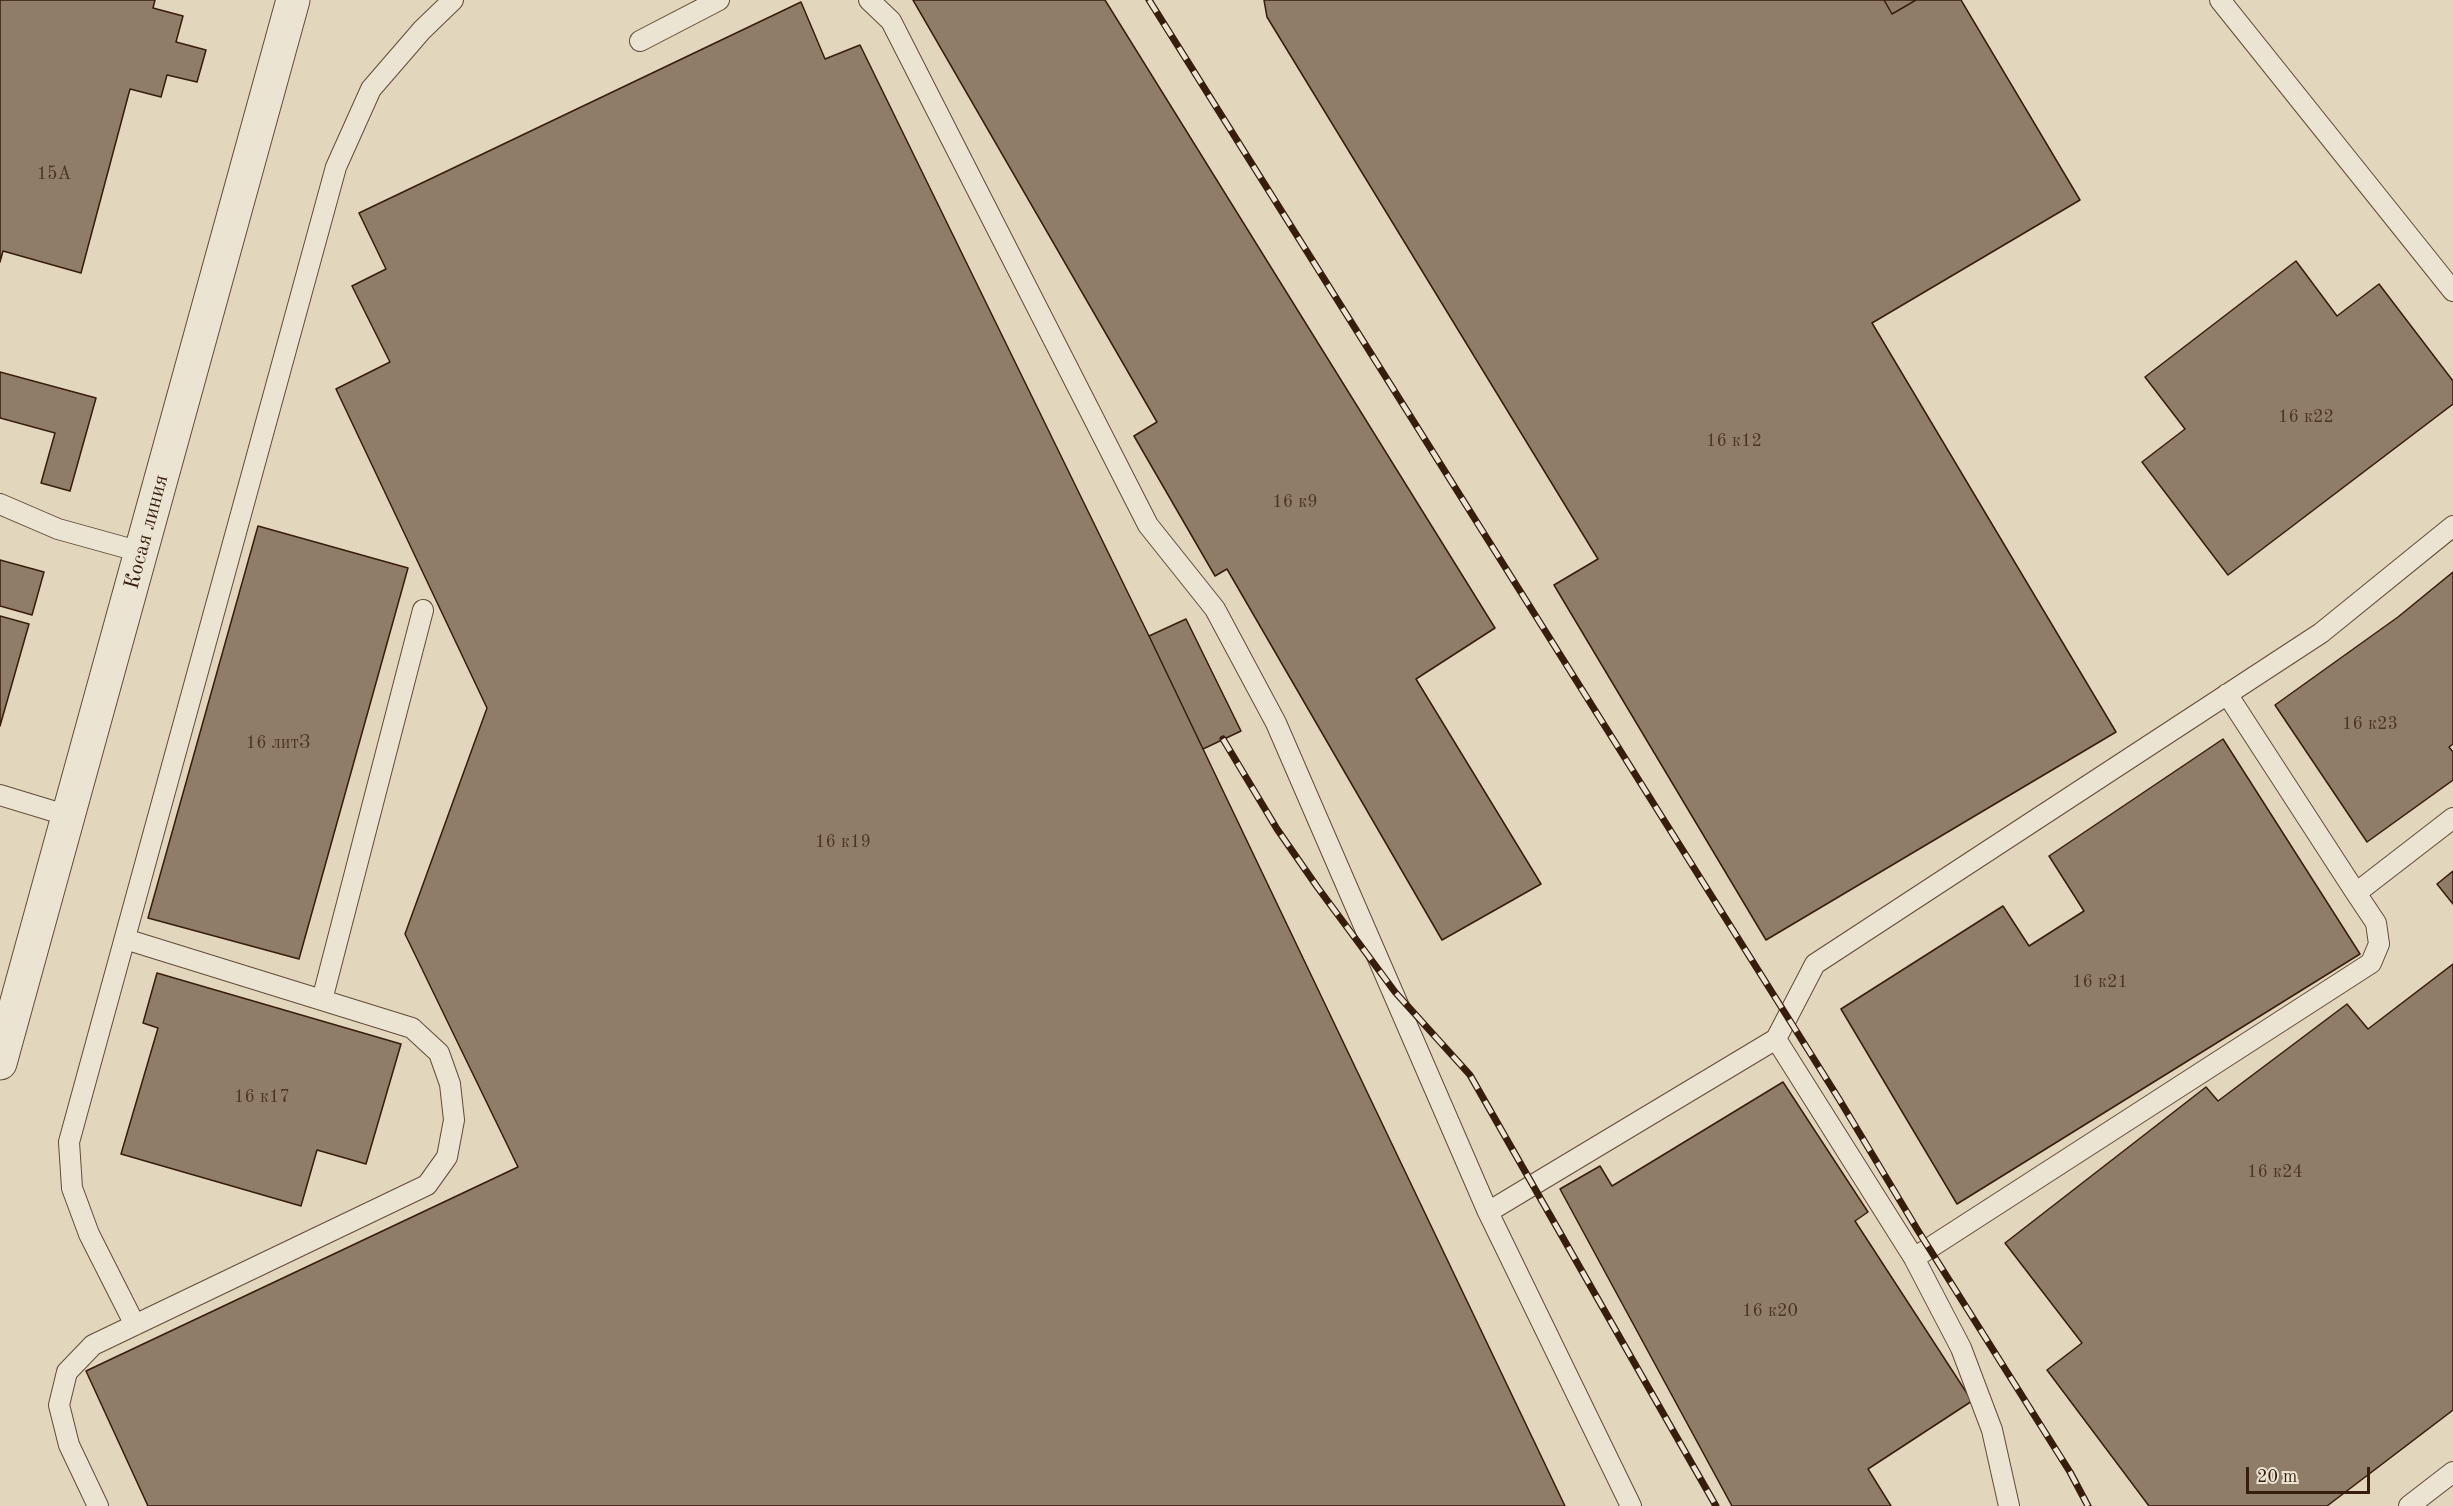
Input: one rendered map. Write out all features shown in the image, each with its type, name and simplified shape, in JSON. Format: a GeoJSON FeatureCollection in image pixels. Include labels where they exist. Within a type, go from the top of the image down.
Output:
{"type":"FeatureCollection","features":[{"type":"Feature","properties":{"kind":"street","name":"Косая линия"},"geometry":{"type":"LineString","coordinates":[[0,1063],[293,0]]}},
{"type":"Feature","properties":{"kind":"lane"},"geometry":{"type":"LineString","coordinates":[[135,1325],[89,1234],[72,1188],[69,1142],[336,167],[371,89],[422,30],[453,0]]}},
{"type":"Feature","properties":{"kind":"lane"},"geometry":{"type":"LineString","coordinates":[[640,40],[718,0]]}},
{"type":"Feature","properties":{"kind":"lane"},"geometry":{"type":"LineString","coordinates":[[868,0],[891,21],[1148,525],[1215,609],[1276,723],[1488,1212],[1631,1506]]}},
{"type":"Feature","properties":{"kind":"lane"},"geometry":{"type":"LineString","coordinates":[[2220,0],[2453,291]]}},
{"type":"Feature","properties":{"kind":"lane"},"geometry":{"type":"LineString","coordinates":[[0,504],[58,529],[141,552]]}},
{"type":"Feature","properties":{"kind":"lane"},"geometry":{"type":"LineString","coordinates":[[1488,1212],[1776,1039],[1815,964],[2321,633],[2453,526]]}},
{"type":"Feature","properties":{"kind":"lane"},"geometry":{"type":"LineString","coordinates":[[322,1000],[423,610]]}},
{"type":"Feature","properties":{"kind":"lane"},"geometry":{"type":"LineString","coordinates":[[1914,1258],[2371,963],[2379,944],[2376,923],[2227,694]]}},
{"type":"Feature","properties":{"kind":"lane"},"geometry":{"type":"LineString","coordinates":[[0,795],[69,816]]}},
{"type":"Feature","properties":{"kind":"lane"},"geometry":{"type":"LineString","coordinates":[[2356,893],[2453,818]]}},
{"type":"Feature","properties":{"kind":"lane"},"geometry":{"type":"LineString","coordinates":[[99,1506],[69,1445],[60,1405],[67,1372],[93,1345],[427,1185],[447,1156],[454,1120],[450,1084],[439,1053],[412,1028],[125,939]]}},
{"type":"Feature","properties":{"kind":"lane"},"geometry":{"type":"LineString","coordinates":[[1776,1039],[1914,1258],[1961,1348],[1992,1430],[2009,1506]]}},
{"type":"Feature","properties":{"kind":"lane"},"geometry":{"type":"LineString","coordinates":[[2409,1506],[2453,1472]]}},
{"type":"Feature","properties":{"kind":"building"},"geometry":{"type":"Polygon","coordinates":[[[0,0],[155,0],[153,8],[183,16],[176,42],[206,50],[197,82],[167,75],[161,97],[130,89],[81,273],[3,251],[0,262],[0,0]]]}},
{"type":"Feature","properties":{"kind":"building"},"geometry":{"type":"Polygon","coordinates":[[[913,0],[1105,0],[1495,628],[1416,679],[1541,884],[1442,940],[1227,569],[1215,576],[1134,436],[1157,422],[913,0]]]}},
{"type":"Feature","properties":{"kind":"building"},"geometry":{"type":"Polygon","coordinates":[[[1264,0],[1884,0],[1892,14],[1916,0],[1961,0],[2080,200],[1872,323],[2116,732],[1766,940],[1554,585],[1598,559],[1267,17],[1264,0]]]}},
{"type":"Feature","properties":{"kind":"building"},"geometry":{"type":"Polygon","coordinates":[[[1884,0],[1916,0],[1892,14],[1884,0]]]}},
{"type":"Feature","properties":{"kind":"building"},"geometry":{"type":"Polygon","coordinates":[[[801,2],[825,59],[860,45],[1149,636],[1565,1506],[148,1506],[86,1371],[518,1167],[405,934],[487,708],[336,389],[390,362],[352,286],[386,269],[359,213],[801,2]]]}},
{"type":"Feature","properties":{"kind":"building"},"geometry":{"type":"Polygon","coordinates":[[[2296,261],[2337,316],[2379,284],[2453,381],[2453,404],[2228,575],[2142,462],[2185,429],[2145,377],[2296,261]]]}},
{"type":"Feature","properties":{"kind":"building"},"geometry":{"type":"Polygon","coordinates":[[[0,372],[96,398],[70,491],[41,483],[55,433],[0,418],[0,372]]]}},
{"type":"Feature","properties":{"kind":"building"},"geometry":{"type":"Polygon","coordinates":[[[258,526],[408,568],[299,959],[148,918],[258,526]]]}},
{"type":"Feature","properties":{"kind":"building"},"geometry":{"type":"Polygon","coordinates":[[[0,560],[44,572],[32,615],[0,606],[0,560]]]}},
{"type":"Feature","properties":{"kind":"building"},"geometry":{"type":"Polygon","coordinates":[[[2453,572],[2453,744],[2449,747],[2453,752],[2453,780],[2367,842],[2275,705],[2398,617],[2453,572]]]}},
{"type":"Feature","properties":{"kind":"building"},"geometry":{"type":"Polygon","coordinates":[[[0,616],[29,624],[0,726],[0,616]]]}},
{"type":"Feature","properties":{"kind":"building"},"geometry":{"type":"Polygon","coordinates":[[[1186,619],[1241,731],[1203,749],[1149,636],[1186,619]]]}},
{"type":"Feature","properties":{"kind":"building"},"geometry":{"type":"Polygon","coordinates":[[[2223,739],[2360,954],[1957,1204],[1841,1009],[2003,906],[2029,946],[2084,911],[2049,856],[2223,739]]]}},
{"type":"Feature","properties":{"kind":"building"},"geometry":{"type":"Polygon","coordinates":[[[2453,871],[2453,904],[2437,884],[2453,871]]]}},
{"type":"Feature","properties":{"kind":"building"},"geometry":{"type":"Polygon","coordinates":[[[2453,964],[2453,1410],[2327,1506],[2149,1506],[2047,1370],[2082,1343],[2005,1243],[2206,1087],[2218,1101],[2347,1004],[2368,1029],[2453,964]]]}},
{"type":"Feature","properties":{"kind":"building"},"geometry":{"type":"Polygon","coordinates":[[[157,973],[401,1044],[366,1164],[317,1150],[301,1206],[121,1154],[158,1028],[143,1023],[157,973]]]}},
{"type":"Feature","properties":{"kind":"building"},"geometry":{"type":"Polygon","coordinates":[[[1783,1082],[1868,1212],[1855,1221],[1972,1401],[1868,1469],[1891,1506],[1732,1506],[1560,1189],[1600,1166],[1612,1186],[1783,1082]]]}},
{"type":"Feature","properties":{"kind":"railway"},"geometry":{"type":"LineString","coordinates":[[1149,0],[1839,1099],[1917,1229],[2070,1472],[2088,1506]]}},
{"type":"Feature","properties":{"kind":"railway"},"geometry":{"type":"LineString","coordinates":[[1223,739],[1277,829],[1318,888],[1395,992],[1470,1075],[1716,1506]]}}]}
